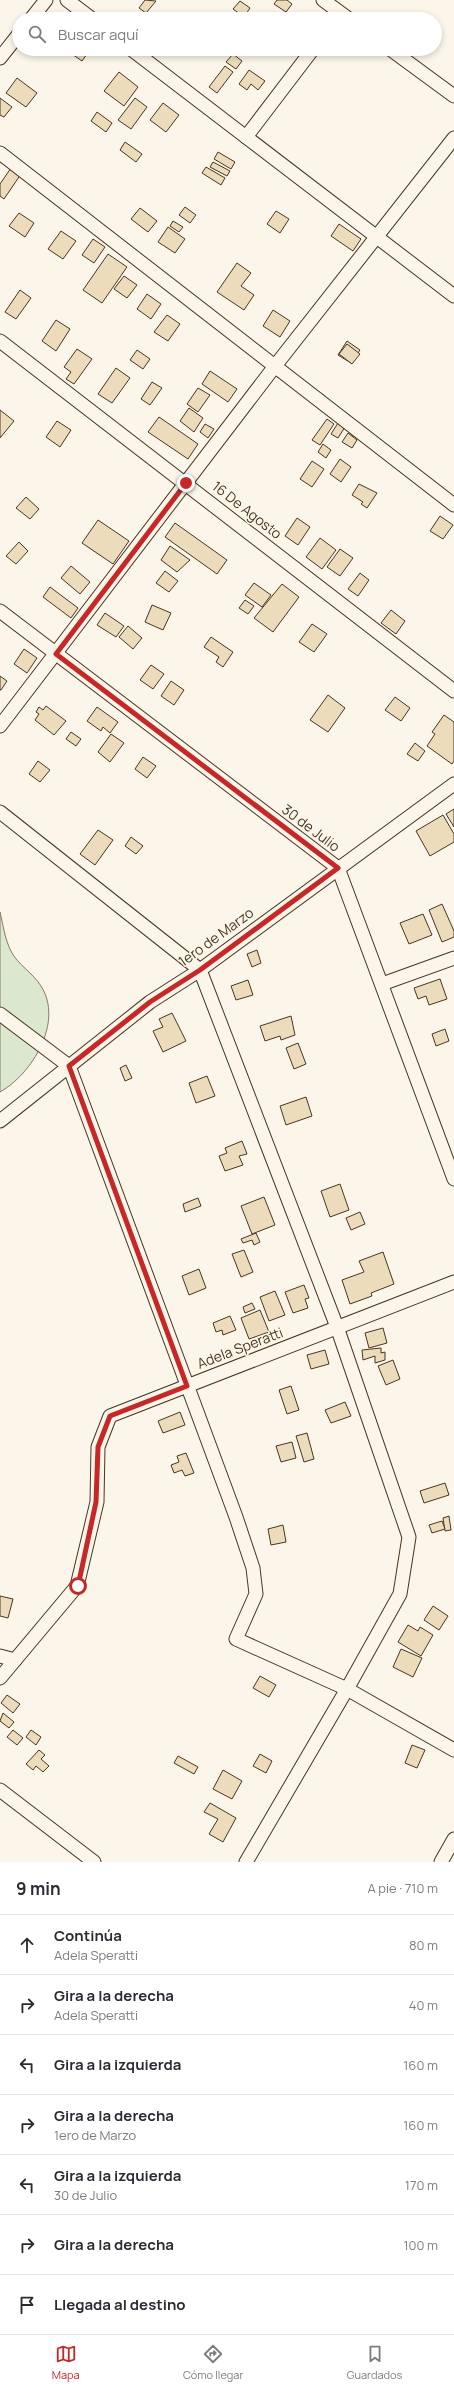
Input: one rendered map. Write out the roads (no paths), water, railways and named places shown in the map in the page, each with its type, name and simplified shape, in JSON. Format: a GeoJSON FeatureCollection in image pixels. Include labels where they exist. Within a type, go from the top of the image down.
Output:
{"type":"FeatureCollection","features":[{"type":"Feature","properties":{"kind":"street"},"geometry":{"type":"LineString","coordinates":[[37,12],[46,0]]}},
{"type":"Feature","properties":{"kind":"street"},"geometry":{"type":"LineString","coordinates":[[67,0],[83,12]]}},
{"type":"Feature","properties":{"kind":"street"},"geometry":{"type":"LineString","coordinates":[[323,0],[336,12]]}},
{"type":"Feature","properties":{"kind":"street"},"geometry":{"type":"LineString","coordinates":[[0,58],[12,43]]}},
{"type":"Feature","properties":{"kind":"street"},"geometry":{"type":"LineString","coordinates":[[140,56],[454,296]]}},
{"type":"Feature","properties":{"kind":"street"},"geometry":{"type":"LineString","coordinates":[[246,137],[308,56]]}},
{"type":"Feature","properties":{"kind":"street"},"geometry":{"type":"LineString","coordinates":[[400,56],[454,96]]}},
{"type":"Feature","properties":{"kind":"street"},"geometry":{"type":"LineString","coordinates":[[0,726],[375,236],[454,138]]}},
{"type":"Feature","properties":{"kind":"street"},"geometry":{"type":"LineString","coordinates":[[0,153],[454,505]]}},
{"type":"Feature","properties":{"kind":"street","name":"16 De Agosto"},"geometry":{"type":"LineString","coordinates":[[0,341],[454,691]]}},
{"type":"Feature","properties":{"kind":"street","name":"30 de Julio"},"geometry":{"type":"LineString","coordinates":[[0,611],[338,868],[454,1179]]}},
{"type":"Feature","properties":{"kind":"street","name":"1ero de Marzo"},"geometry":{"type":"LineString","coordinates":[[3,1118],[150,1002],[200,970],[454,784]]}},
{"type":"Feature","properties":{"kind":"street"},"geometry":{"type":"LineString","coordinates":[[0,812],[200,970],[337,1327],[409,1537],[400,1594],[347,1689],[246,1862]]}},
{"type":"Feature","properties":{"kind":"street"},"geometry":{"type":"LineString","coordinates":[[382,984],[454,958]]}},
{"type":"Feature","properties":{"kind":"street"},"geometry":{"type":"LineString","coordinates":[[0,1014],[69,1066],[253,1568],[256,1594],[236,1638],[347,1689],[454,1750]]}},
{"type":"Feature","properties":{"kind":"street"},"geometry":{"type":"LineString","coordinates":[[0,1131],[3,1118]]}},
{"type":"Feature","properties":{"kind":"street","name":"Adela Speratti"},"geometry":{"type":"LineString","coordinates":[[0,1678],[78,1586],[96,1502],[98,1447],[110,1416],[454,1282]]}},
{"type":"Feature","properties":{"kind":"street"},"geometry":{"type":"LineString","coordinates":[[0,1656],[15,1660]]}},
{"type":"Feature","properties":{"kind":"street"},"geometry":{"type":"LineString","coordinates":[[0,1790],[91,1862]]}},
{"type":"Feature","properties":{"kind":"street"},"geometry":{"type":"LineString","coordinates":[[441,1862],[454,1839]]}}]}
